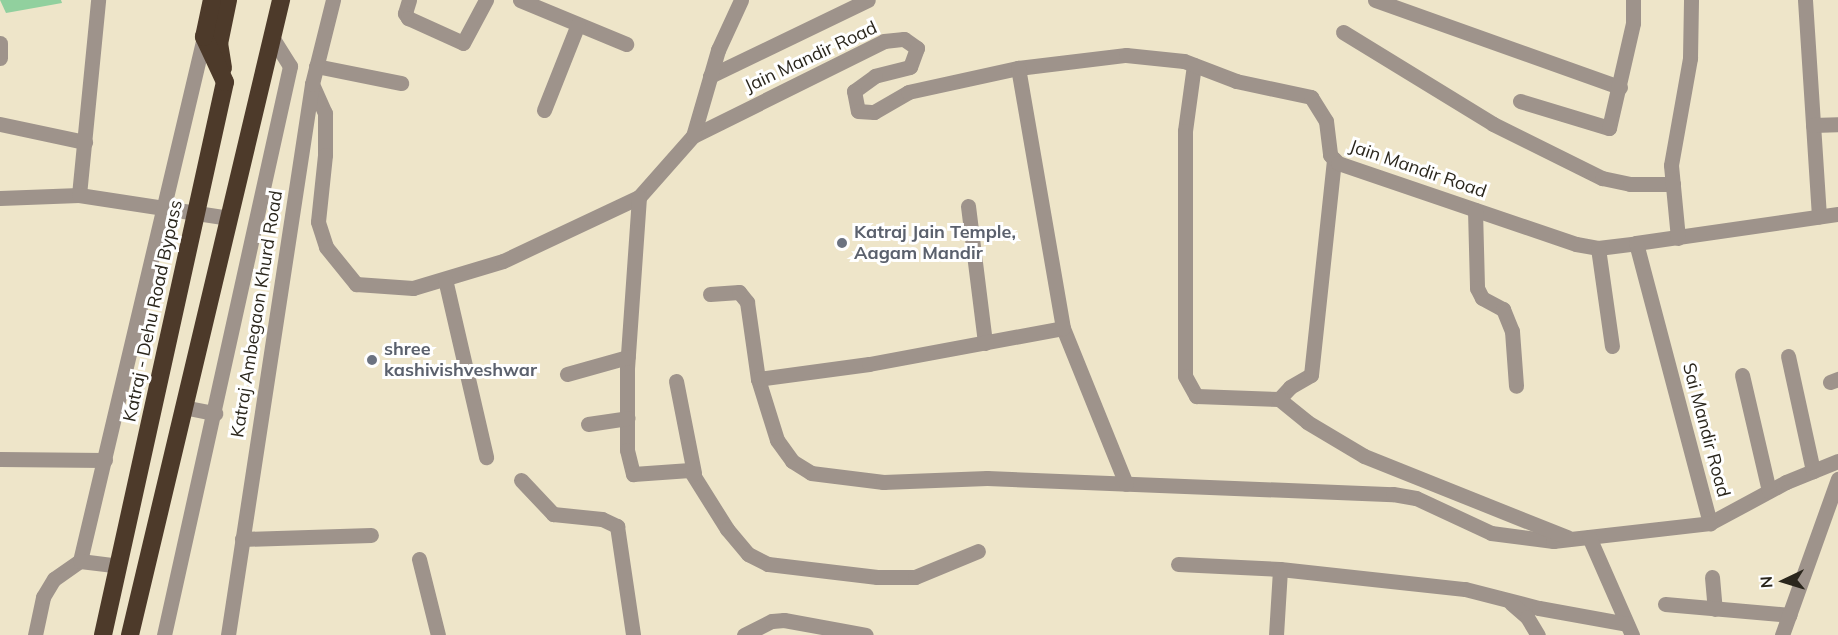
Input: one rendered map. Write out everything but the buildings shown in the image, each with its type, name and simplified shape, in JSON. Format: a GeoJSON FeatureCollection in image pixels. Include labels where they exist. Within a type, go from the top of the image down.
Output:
{"type":"FeatureCollection","features":[{"type":"Feature","properties":{"kind":"highway"},"geometry":{"type":"LineString","coordinates":[[212,0],[204,37],[225,82]]}},
{"type":"Feature","properties":{"kind":"highway"},"geometry":{"type":"LineString","coordinates":[[225,82],[219,44],[228,0]]}},
{"type":"Feature","properties":{"kind":"highway"},"geometry":{"type":"LineString","coordinates":[[130,635],[280,0]]}},
{"type":"Feature","properties":{"kind":"highway","name":"Katraj - Dehu Road Bypass"},"geometry":{"type":"LineString","coordinates":[[103,635],[225,82]]}},
{"type":"Feature","properties":{"kind":"highway"},"geometry":{"type":"LineString","coordinates":[[118,566],[145,569]]}},
{"type":"Feature","properties":{"kind":"street"},"geometry":{"type":"LineString","coordinates":[[79,195],[86,142],[98,0]]}},
{"type":"Feature","properties":{"kind":"street","name":"Katraj Ambegaon Khurd Road"},"geometry":{"type":"LineString","coordinates":[[228,635],[312,84],[333,0]]}},
{"type":"Feature","properties":{"kind":"street"},"geometry":{"type":"LineString","coordinates":[[409,0],[405,13],[408,18],[463,43],[486,0]]}},
{"type":"Feature","properties":{"kind":"street"},"geometry":{"type":"LineString","coordinates":[[520,0],[626,44]]}},
{"type":"Feature","properties":{"kind":"street"},"geometry":{"type":"LineString","coordinates":[[693,136],[710,76],[741,0]]}},
{"type":"Feature","properties":{"kind":"street"},"geometry":{"type":"LineString","coordinates":[[710,76],[868,0]]}},
{"type":"Feature","properties":{"kind":"street"},"geometry":{"type":"LineString","coordinates":[[1375,0],[1620,87]]}},
{"type":"Feature","properties":{"kind":"street"},"geometry":{"type":"LineString","coordinates":[[1520,101],[1609,128],[1633,23],[1633,0]]}},
{"type":"Feature","properties":{"kind":"street"},"geometry":{"type":"LineString","coordinates":[[1678,237],[1673,184],[1674,134],[1690,58],[1691,0]]}},
{"type":"Feature","properties":{"kind":"street"},"geometry":{"type":"LineString","coordinates":[[1805,0],[1819,217]]}},
{"type":"Feature","properties":{"kind":"street"},"geometry":{"type":"LineString","coordinates":[[544,110],[578,24]]}},
{"type":"Feature","properties":{"kind":"street"},"geometry":{"type":"LineString","coordinates":[[1343,32],[1492,124],[1602,178],[1630,184],[1673,184]]}},
{"type":"Feature","properties":{"kind":"street"},"geometry":{"type":"LineString","coordinates":[[35,635],[43,597],[54,579],[80,561],[204,37]]}},
{"type":"Feature","properties":{"kind":"street"},"geometry":{"type":"LineString","coordinates":[[164,635],[290,66],[272,38]]}},
{"type":"Feature","properties":{"kind":"street","name":"Jain Mandir Road"},"geometry":{"type":"LineString","coordinates":[[312,84],[325,113],[325,155],[318,222],[326,248],[356,284],[413,288],[503,261],[639,197],[693,136],[884,41],[904,39],[917,48],[910,67],[875,76],[854,91],[858,111],[874,112],[908,92],[1018,68],[1126,55],[1194,64],[1236,81],[1311,97],[1326,121],[1330,155],[1334,159],[1576,244],[1599,248],[1838,214]]}},
{"type":"Feature","properties":{"kind":"street"},"geometry":{"type":"LineString","coordinates":[[0,43],[0,58]]}},
{"type":"Feature","properties":{"kind":"street"},"geometry":{"type":"LineString","coordinates":[[1194,64],[1185,131],[1187,383],[1196,396],[1203,399],[1279,399],[1307,422],[1364,456],[1572,538]]}},
{"type":"Feature","properties":{"kind":"street"},"geometry":{"type":"LineString","coordinates":[[316,66],[402,83]]}},
{"type":"Feature","properties":{"kind":"street"},"geometry":{"type":"LineString","coordinates":[[1018,68],[1063,328],[1126,484]]}},
{"type":"Feature","properties":{"kind":"street"},"geometry":{"type":"LineString","coordinates":[[0,124],[86,142]]}},
{"type":"Feature","properties":{"kind":"street"},"geometry":{"type":"LineString","coordinates":[[1813,125],[1838,124]]}},
{"type":"Feature","properties":{"kind":"street"},"geometry":{"type":"LineString","coordinates":[[1279,399],[1290,387],[1311,375],[1334,159]]}},
{"type":"Feature","properties":{"kind":"street"},"geometry":{"type":"LineString","coordinates":[[0,198],[79,195],[165,206],[229,218]]}},
{"type":"Feature","properties":{"kind":"street"},"geometry":{"type":"LineString","coordinates":[[639,197],[628,357],[628,463],[633,474],[645,476],[685,469],[694,473]]}},
{"type":"Feature","properties":{"kind":"street"},"geometry":{"type":"LineString","coordinates":[[968,206],[985,343]]}},
{"type":"Feature","properties":{"kind":"street"},"geometry":{"type":"LineString","coordinates":[[1475,210],[1477,288],[1482,298],[1503,309],[1512,331],[1516,386]]}},
{"type":"Feature","properties":{"kind":"street","name":"Sai Mandir Road"},"geometry":{"type":"LineString","coordinates":[[1636,243],[1710,523],[1769,491],[1838,461]]}},
{"type":"Feature","properties":{"kind":"street"},"geometry":{"type":"LineString","coordinates":[[1599,248],[1612,346]]}},
{"type":"Feature","properties":{"kind":"street"},"geometry":{"type":"LineString","coordinates":[[445,279],[486,457]]}},
{"type":"Feature","properties":{"kind":"street"},"geometry":{"type":"LineString","coordinates":[[710,294],[739,292],[747,302],[758,379],[777,440],[792,461],[811,473],[883,482],[987,478],[1393,494],[1416,498],[1491,533],[1533,539],[1588,537],[1710,523]]}},
{"type":"Feature","properties":{"kind":"street"},"geometry":{"type":"LineString","coordinates":[[758,379],[869,364],[1063,328]]}},
{"type":"Feature","properties":{"kind":"street"},"geometry":{"type":"LineString","coordinates":[[1788,356],[1813,471]]}},
{"type":"Feature","properties":{"kind":"street"},"geometry":{"type":"LineString","coordinates":[[567,374],[628,357]]}},
{"type":"Feature","properties":{"kind":"street"},"geometry":{"type":"LineString","coordinates":[[1742,375],[1769,491]]}},
{"type":"Feature","properties":{"kind":"street"},"geometry":{"type":"LineString","coordinates":[[676,381],[694,473],[727,529],[748,554],[768,564],[877,577],[915,577],[978,551]]}},
{"type":"Feature","properties":{"kind":"street"},"geometry":{"type":"LineString","coordinates":[[183,407],[215,413]]}},
{"type":"Feature","properties":{"kind":"street"},"geometry":{"type":"LineString","coordinates":[[588,424],[628,418]]}},
{"type":"Feature","properties":{"kind":"street"},"geometry":{"type":"LineString","coordinates":[[0,459],[105,460]]}},
{"type":"Feature","properties":{"kind":"street"},"geometry":{"type":"LineString","coordinates":[[1782,635],[1838,479]]}},
{"type":"Feature","properties":{"kind":"street"},"geometry":{"type":"LineString","coordinates":[[521,480],[553,514],[611,521],[617,526],[633,635]]}},
{"type":"Feature","properties":{"kind":"street"},"geometry":{"type":"LineString","coordinates":[[242,539],[371,535]]}},
{"type":"Feature","properties":{"kind":"street"},"geometry":{"type":"LineString","coordinates":[[1588,537],[1630,629]]}},
{"type":"Feature","properties":{"kind":"street"},"geometry":{"type":"LineString","coordinates":[[419,559],[438,635]]}},
{"type":"Feature","properties":{"kind":"street"},"geometry":{"type":"LineString","coordinates":[[80,561],[118,566]]}},
{"type":"Feature","properties":{"kind":"street"},"geometry":{"type":"LineString","coordinates":[[1178,564],[1281,569],[1465,589],[1630,629]]}},
{"type":"Feature","properties":{"kind":"street"},"geometry":{"type":"LineString","coordinates":[[1276,635],[1281,569]]}},
{"type":"Feature","properties":{"kind":"street"},"geometry":{"type":"LineString","coordinates":[[1712,577],[1715,609]]}},
{"type":"Feature","properties":{"kind":"street"},"geometry":{"type":"LineString","coordinates":[[1507,600],[1527,617],[1538,635]]}},
{"type":"Feature","properties":{"kind":"street"},"geometry":{"type":"LineString","coordinates":[[1665,604],[1790,615]]}},
{"type":"Feature","properties":{"kind":"street"},"geometry":{"type":"LineString","coordinates":[[744,635],[772,621],[784,620],[866,635]]}},
{"type":"Feature","properties":{"kind":"green space"},"geometry":{"type":"Polygon","coordinates":[[[0,0],[61,0],[62,3],[6,13],[0,0]]]}},
{"type":"Feature","properties":{"kind":"place","name":"Katraj Jain Temple, Aagam Mandir"},"geometry":{"type":"Point","coordinates":[842,243]}},
{"type":"Feature","properties":{"kind":"place","name":"shree kashivishveshwar"},"geometry":{"type":"Point","coordinates":[372,360]}}]}
